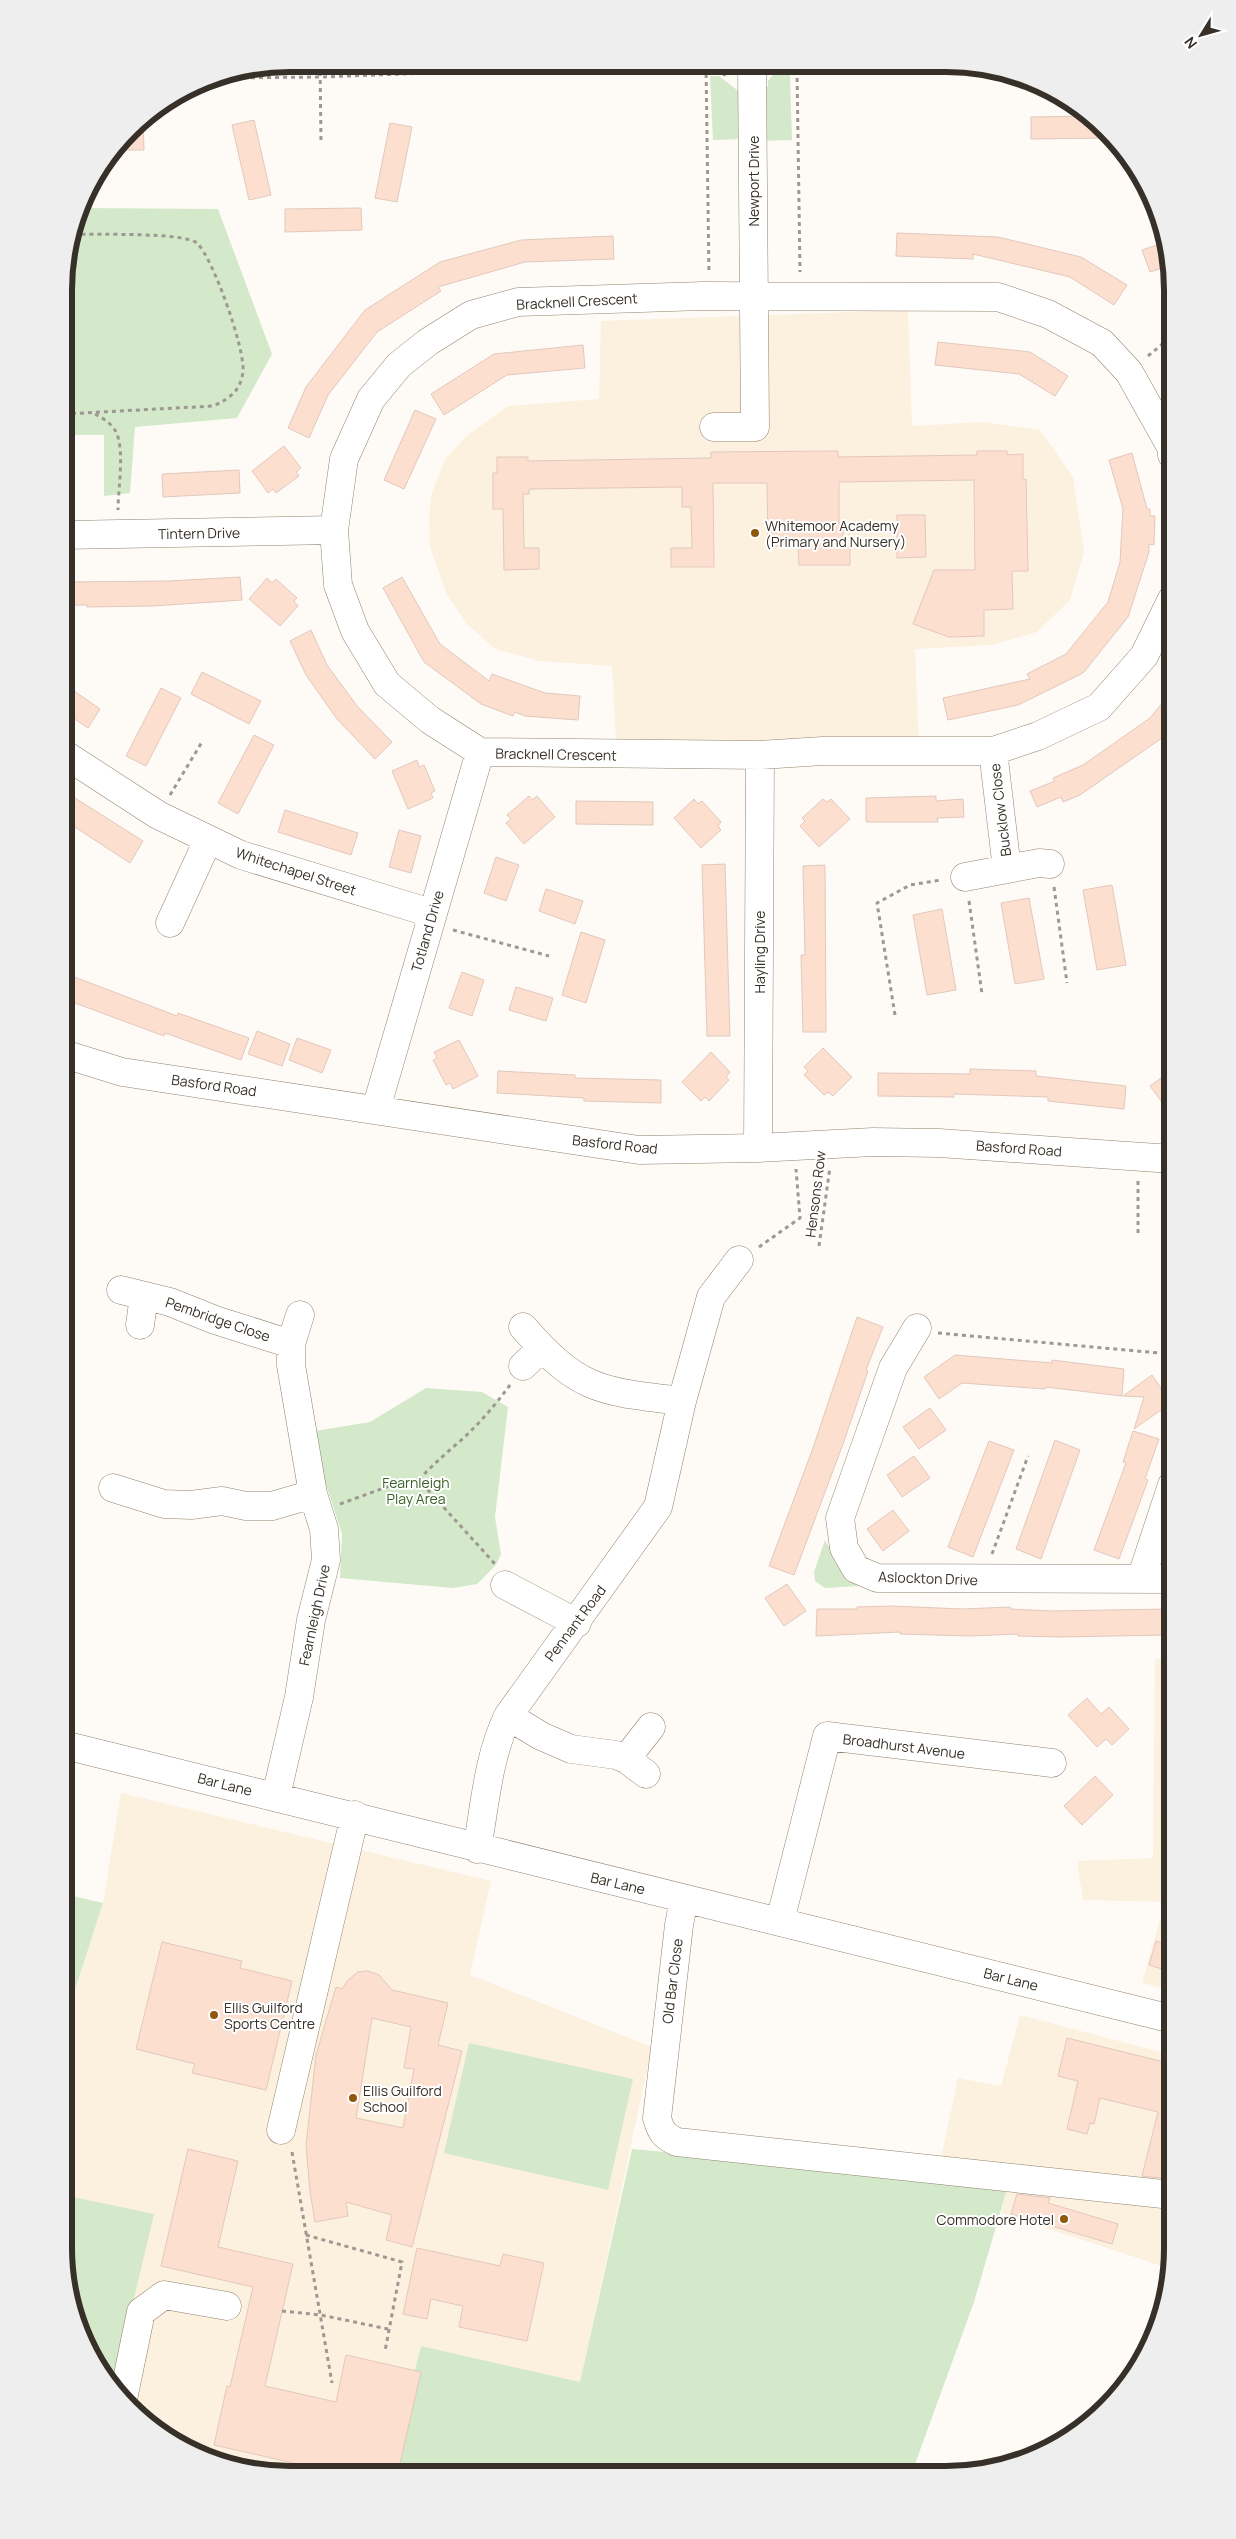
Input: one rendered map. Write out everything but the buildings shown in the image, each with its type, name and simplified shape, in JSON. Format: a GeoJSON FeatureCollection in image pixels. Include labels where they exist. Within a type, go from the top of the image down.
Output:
{"type":"FeatureCollection","features":[{"type":"Feature","properties":{"kind":"street","name":"Newport Drive"},"geometry":{"type":"LineString","coordinates":[[714,427],[755,427],[752,75]]}},
{"type":"Feature","properties":{"kind":"street","name":"Bracknell Crescent"},"geometry":{"type":"LineString","coordinates":[[1164,434],[1129,372],[1102,343],[1048,314],[998,297],[754,296],[518,302],[471,315],[428,342],[399,365],[371,400],[344,459],[334,530],[338,585],[355,631],[387,684],[430,720],[480,752],[760,755],[822,751],[994,751],[1038,736],[1099,707],[1144,656],[1164,615]]}},
{"type":"Feature","properties":{"kind":"street","name":"Tintern Drive"},"geometry":{"type":"LineString","coordinates":[[72,535],[334,530]]}},
{"type":"Feature","properties":{"kind":"street","name":"Bucklow Close"},"geometry":{"type":"LineString","coordinates":[[994,751],[1007,869]]}},
{"type":"Feature","properties":{"kind":"street","name":"Totland Drive"},"geometry":{"type":"LineString","coordinates":[[376,1109],[480,752]]}},
{"type":"Feature","properties":{"kind":"street","name":"Hayling Drive"},"geometry":{"type":"LineString","coordinates":[[758,1148],[760,755]]}},
{"type":"Feature","properties":{"kind":"street","name":"Whitechapel Street"},"geometry":{"type":"LineString","coordinates":[[72,759],[158,815],[241,855],[430,919]]}},
{"type":"Feature","properties":{"kind":"street"},"geometry":{"type":"LineString","coordinates":[[170,923],[208,840]]}},
{"type":"Feature","properties":{"kind":"street","name":"Bucklow Close"},"geometry":{"type":"LineString","coordinates":[[965,877],[1039,863],[1050,864]]}},
{"type":"Feature","properties":{"kind":"street","name":"Basford Road"},"geometry":{"type":"LineString","coordinates":[[72,1056],[122,1072],[639,1150],[758,1148],[832,1144],[940,1143],[1164,1159]]}},
{"type":"Feature","properties":{"kind":"street","name":"Pennant Road"},"geometry":{"type":"LineString","coordinates":[[477,1849],[493,1756],[500,1733],[508,1716],[577,1623],[658,1507],[682,1401],[703,1292],[738,1260]]}},
{"type":"Feature","properties":{"kind":"street","name":"Pembridge Close"},"geometry":{"type":"LineString","coordinates":[[140,1325],[133,1293],[170,1302],[215,1320],[291,1344]]}},
{"type":"Feature","properties":{"kind":"street","name":"Fearnleigh Drive"},"geometry":{"type":"LineString","coordinates":[[276,1796],[299,1697],[311,1620],[326,1560],[324,1529],[315,1502],[291,1365],[291,1344],[300,1315]]}},
{"type":"Feature","properties":{"kind":"street"},"geometry":{"type":"LineString","coordinates":[[523,1327],[533,1357],[592,1386],[614,1393],[682,1401]]}},
{"type":"Feature","properties":{"kind":"street","name":"Aslockton Drive"},"geometry":{"type":"LineString","coordinates":[[917,1328],[893,1368],[840,1518],[844,1548],[856,1569],[878,1578],[982,1580],[1164,1579]]}},
{"type":"Feature","properties":{"kind":"street"},"geometry":{"type":"LineString","coordinates":[[113,1488],[164,1504],[191,1505],[222,1501],[246,1506],[272,1506],[315,1502]]}},
{"type":"Feature","properties":{"kind":"street"},"geometry":{"type":"LineString","coordinates":[[1141,1579],[1164,1509]]}},
{"type":"Feature","properties":{"kind":"street"},"geometry":{"type":"LineString","coordinates":[[505,1585],[577,1623]]}},
{"type":"Feature","properties":{"kind":"street"},"geometry":{"type":"LineString","coordinates":[[508,1716],[541,1736],[571,1750],[616,1756],[636,1767],[651,1727]]}},
{"type":"Feature","properties":{"kind":"street","name":"Broadhurst Avenue"},"geometry":{"type":"LineString","coordinates":[[780,1922],[827,1736],[1052,1763]]}},
{"type":"Feature","properties":{"kind":"street","name":"Bar Lane"},"geometry":{"type":"LineString","coordinates":[[72,1747],[356,1816],[477,1849],[684,1898],[1164,2017]]}},
{"type":"Feature","properties":{"kind":"street"},"geometry":{"type":"LineString","coordinates":[[281,2130],[356,1816]]}},
{"type":"Feature","properties":{"kind":"street","name":"Old Bar Close"},"geometry":{"type":"LineString","coordinates":[[684,1898],[662,2063],[658,2118],[661,2132],[677,2142],[1164,2194]]}},
{"type":"Feature","properties":{"kind":"street"},"geometry":{"type":"LineString","coordinates":[[126,2390],[141,2312],[164,2295],[228,2306]]}},
{"type":"Feature","properties":{"kind":"path"},"geometry":{"type":"LineString","coordinates":[[321,72],[321,141]]}},
{"type":"Feature","properties":{"kind":"path"},"geometry":{"type":"LineString","coordinates":[[244,78],[457,72]]}},
{"type":"Feature","properties":{"kind":"path"},"geometry":{"type":"LineString","coordinates":[[706,72],[710,297]]}},
{"type":"Feature","properties":{"kind":"path"},"geometry":{"type":"LineString","coordinates":[[719,72],[740,84],[752,75],[762,83],[766,76],[780,72]]}},
{"type":"Feature","properties":{"kind":"path"},"geometry":{"type":"LineString","coordinates":[[797,72],[801,296]]}},
{"type":"Feature","properties":{"kind":"path"},"geometry":{"type":"LineString","coordinates":[[72,414],[212,406],[228,400],[236,391],[243,371],[238,339],[219,285],[208,258],[196,242],[178,236],[80,234]]}},
{"type":"Feature","properties":{"kind":"path"},"geometry":{"type":"LineString","coordinates":[[1129,372],[1164,343]]}},
{"type":"Feature","properties":{"kind":"path"},"geometry":{"type":"LineString","coordinates":[[94,414],[104,420],[115,431],[120,445],[118,494]]}},
{"type":"Feature","properties":{"kind":"path"},"geometry":{"type":"LineString","coordinates":[[158,815],[202,742]]}},
{"type":"Feature","properties":{"kind":"path"},"geometry":{"type":"LineString","coordinates":[[1050,864],[1067,983]]}},
{"type":"Feature","properties":{"kind":"path"},"geometry":{"type":"LineString","coordinates":[[895,1015],[878,903],[910,885],[965,877],[982,994]]}},
{"type":"Feature","properties":{"kind":"path"},"geometry":{"type":"LineString","coordinates":[[430,919],[549,956]]}},
{"type":"Feature","properties":{"kind":"path","name":"Hensons Row"},"geometry":{"type":"LineString","coordinates":[[819,1246],[832,1144]]}},
{"type":"Feature","properties":{"kind":"path"},"geometry":{"type":"LineString","coordinates":[[738,1260],[800,1218],[794,1146]]}},
{"type":"Feature","properties":{"kind":"path"},"geometry":{"type":"LineString","coordinates":[[1138,1157],[1138,1234]]}},
{"type":"Feature","properties":{"kind":"path"},"geometry":{"type":"LineString","coordinates":[[917,1328],[942,1334],[1164,1351]]}},
{"type":"Feature","properties":{"kind":"path"},"geometry":{"type":"LineString","coordinates":[[419,1480],[433,1463],[452,1449],[487,1414],[533,1357]]}},
{"type":"Feature","properties":{"kind":"path"},"geometry":{"type":"LineString","coordinates":[[982,1580],[1028,1456]]}},
{"type":"Feature","properties":{"kind":"path"},"geometry":{"type":"LineString","coordinates":[[315,1502],[406,1480],[419,1480],[496,1565],[505,1585]]}},
{"type":"Feature","properties":{"kind":"path"},"geometry":{"type":"LineString","coordinates":[[281,2130],[290,2146],[332,2383]]}},
{"type":"Feature","properties":{"kind":"path"},"geometry":{"type":"LineString","coordinates":[[306,2235],[402,2262],[384,2352]]}},
{"type":"Feature","properties":{"kind":"path"},"geometry":{"type":"LineString","coordinates":[[282,2311],[321,2315],[388,2329]]}},
{"type":"Feature","properties":{"kind":"shaded area","name":"Whitemoor Academy (Primary and Nursery)"},"geometry":{"type":"Polygon","coordinates":[[[908,310],[912,426],[983,422],[1040,430],[1073,477],[1084,552],[1070,600],[1037,632],[991,645],[915,649],[919,747],[616,742],[612,666],[539,661],[495,649],[467,624],[447,595],[430,547],[429,518],[431,495],[445,459],[468,435],[508,406],[599,399],[601,321],[908,310]]]}},
{"type":"Feature","properties":{"kind":"shaded area"},"geometry":{"type":"Polygon","coordinates":[[[1155,1659],[1164,1659],[1164,1902],[1083,1900],[1077,1861],[1153,1858],[1155,1659]]]}},
{"type":"Feature","properties":{"kind":"shaded area","name":"Ellis Guilford School"},"geometry":{"type":"Polygon","coordinates":[[[121,1793],[491,1881],[470,1975],[652,2047],[580,2382],[421,2346],[391,2466],[276,2466],[234,2459],[207,2450],[169,2430],[136,2403],[109,2370],[89,2332],[80,2305],[74,2277],[72,2248],[72,1999],[103,1903],[121,1793]]]}},
{"type":"Feature","properties":{"kind":"shaded area"},"geometry":{"type":"Polygon","coordinates":[[[1164,1906],[1164,1988],[1142,1983],[1164,1906]]]}},
{"type":"Feature","properties":{"kind":"shaded area"},"geometry":{"type":"Polygon","coordinates":[[[1020,2015],[1164,2053],[1163,2266],[1001,2213],[1007,2189],[937,2177],[958,2078],[1001,2086],[1020,2015]]]}},
{"type":"Feature","properties":{"kind":"green space"},"geometry":{"type":"Polygon","coordinates":[[[773,75],[790,75],[792,140],[761,141],[760,88],[768,87],[768,81],[773,75]]]}},
{"type":"Feature","properties":{"kind":"green space"},"geometry":{"type":"Polygon","coordinates":[[[710,76],[719,76],[741,93],[742,139],[713,140],[710,76]]]}},
{"type":"Feature","properties":{"kind":"green space"},"geometry":{"type":"Polygon","coordinates":[[[89,208],[218,209],[272,354],[237,418],[135,427],[130,493],[104,496],[104,435],[72,435],[72,291],[74,262],[80,234],[89,208]]]}},
{"type":"Feature","properties":{"kind":"green space","name":"Fearnleigh Play Area"},"geometry":{"type":"Polygon","coordinates":[[[426,1388],[482,1392],[508,1407],[495,1517],[501,1554],[496,1565],[477,1584],[453,1588],[340,1578],[342,1534],[309,1432],[370,1422],[426,1388]]]}},
{"type":"Feature","properties":{"kind":"green space"},"geometry":{"type":"Polygon","coordinates":[[[825,1540],[845,1574],[859,1586],[825,1588],[815,1581],[814,1572],[825,1540]]]}},
{"type":"Feature","properties":{"kind":"green space"},"geometry":{"type":"Polygon","coordinates":[[[72,1896],[103,1903],[72,1999],[72,1896]]]}},
{"type":"Feature","properties":{"kind":"green space"},"geometry":{"type":"Polygon","coordinates":[[[469,2043],[633,2079],[608,2190],[444,2153],[469,2043]]]}},
{"type":"Feature","properties":{"kind":"green space"},"geometry":{"type":"Polygon","coordinates":[[[632,2149],[937,2177],[1007,2189],[974,2302],[914,2466],[391,2466],[421,2346],[580,2382],[632,2149]]]}},
{"type":"Feature","properties":{"kind":"green space"},"geometry":{"type":"Polygon","coordinates":[[[72,2197],[154,2214],[115,2378],[95,2345],[80,2305],[74,2277],[72,2197]]]}},
{"type":"Feature","properties":{"kind":"place","name":"Whitemoor Academy (Primary and Nursery)"},"geometry":{"type":"Point","coordinates":[755,533]}},
{"type":"Feature","properties":{"kind":"place","name":"Ellis Guilford Sports Centre"},"geometry":{"type":"Point","coordinates":[214,2015]}},
{"type":"Feature","properties":{"kind":"place","name":"Ellis Guilford School"},"geometry":{"type":"Point","coordinates":[353,2098]}},
{"type":"Feature","properties":{"kind":"place","name":"Commodore Hotel"},"geometry":{"type":"Point","coordinates":[1064,2219]}}]}
